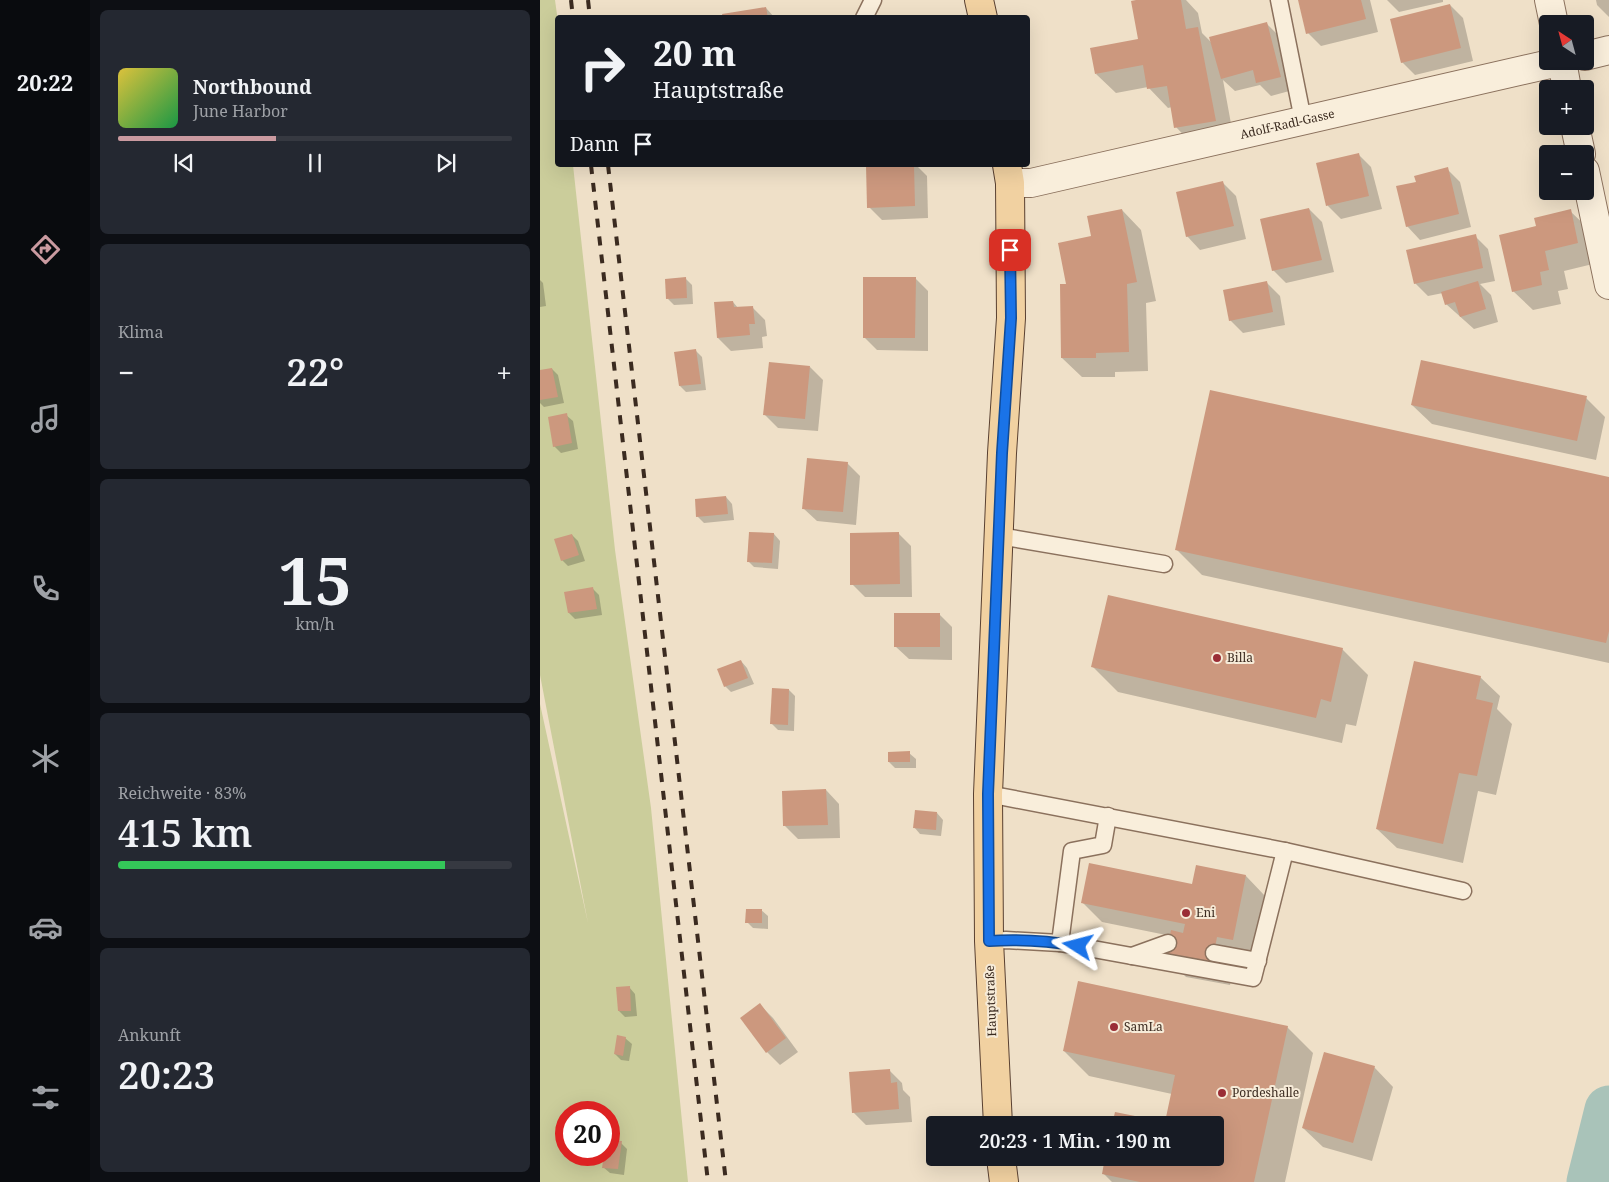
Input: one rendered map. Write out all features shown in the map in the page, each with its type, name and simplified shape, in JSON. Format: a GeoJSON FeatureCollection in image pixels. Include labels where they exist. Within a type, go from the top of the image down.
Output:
{"type":"FeatureCollection","features":[{"type":"Feature","properties":{"kind":"main road"},"geometry":{"type":"LineString","coordinates":[[979,0],[982,15]]}},
{"type":"Feature","properties":{"kind":"main road","name":"Hauptstraße"},"geometry":{"type":"LineString","coordinates":[[997,1116],[989,941],[988,794],[1002,453],[1011,318],[1008,174]]}},
{"type":"Feature","properties":{"kind":"main road"},"geometry":{"type":"LineString","coordinates":[[1002,1166],[1004,1182]]}},
{"type":"Feature","properties":{"kind":"street"},"geometry":{"type":"LineString","coordinates":[[1549,0],[1552,15]]}},
{"type":"Feature","properties":{"kind":"street"},"geometry":{"type":"LineString","coordinates":[[1594,54],[1609,50]]}},
{"type":"Feature","properties":{"kind":"street","name":"Adolf-Radl-Gasse"},"geometry":{"type":"LineString","coordinates":[[1008,174],[1031,183],[1539,66]]}},
{"type":"Feature","properties":{"kind":"street"},"geometry":{"type":"LineString","coordinates":[[1591,200],[1609,285]]}},
{"type":"Feature","properties":{"kind":"lane"},"geometry":{"type":"LineString","coordinates":[[866,15],[873,0]]}},
{"type":"Feature","properties":{"kind":"lane"},"geometry":{"type":"LineString","coordinates":[[1279,0],[1303,120]]}},
{"type":"Feature","properties":{"kind":"lane"},"geometry":{"type":"LineString","coordinates":[[999,536],[1164,564]]}},
{"type":"Feature","properties":{"kind":"lane"},"geometry":{"type":"LineString","coordinates":[[988,794],[1284,851],[1463,891]]}},
{"type":"Feature","properties":{"kind":"lane"},"geometry":{"type":"LineString","coordinates":[[1060,943],[1072,851],[1103,845],[1108,816]]}},
{"type":"Feature","properties":{"kind":"lane"},"geometry":{"type":"LineString","coordinates":[[989,941],[1060,943],[1252,978],[1258,961],[1284,851]]}},
{"type":"Feature","properties":{"kind":"lane"},"geometry":{"type":"LineString","coordinates":[[1132,956],[1168,943]]}},
{"type":"Feature","properties":{"kind":"lane"},"geometry":{"type":"LineString","coordinates":[[1214,953],[1258,961]]}},
{"type":"Feature","properties":{"kind":"green space"},"geometry":{"type":"Polygon","coordinates":[[[540,0],[555,0],[557,15],[555,15],[555,167],[573,167],[615,550],[651,808],[688,1182],[540,1182],[540,704],[588,923],[540,675],[540,0]]]}},
{"type":"Feature","properties":{"kind":"building"},"geometry":{"type":"Polygon","coordinates":[[[1181,0],[1186,29],[1198,27],[1216,121],[1174,128],[1167,86],[1147,89],[1143,65],[1095,74],[1090,48],[1138,39],[1131,1],[1181,0]]]}},
{"type":"Feature","properties":{"kind":"building"},"geometry":{"type":"Polygon","coordinates":[[[1298,0],[1361,0],[1366,19],[1306,34],[1298,0]]]}},
{"type":"Feature","properties":{"kind":"building"},"geometry":{"type":"Polygon","coordinates":[[[1450,4],[1461,48],[1401,63],[1390,19],[1450,4]]]}},
{"type":"Feature","properties":{"kind":"building"},"geometry":{"type":"Polygon","coordinates":[[[766,7],[767,15],[722,15],[766,7]]]}},
{"type":"Feature","properties":{"kind":"building"},"geometry":{"type":"Polygon","coordinates":[[[1267,22],[1281,77],[1256,83],[1253,70],[1221,79],[1209,37],[1267,22]]]}},
{"type":"Feature","properties":{"kind":"building"},"geometry":{"type":"Polygon","coordinates":[[[1359,153],[1369,196],[1326,206],[1316,163],[1359,153]]]}},
{"type":"Feature","properties":{"kind":"building"},"geometry":{"type":"Polygon","coordinates":[[[866,167],[914,167],[915,206],[867,208],[866,167]]]}},
{"type":"Feature","properties":{"kind":"building"},"geometry":{"type":"Polygon","coordinates":[[[1448,167],[1459,214],[1406,227],[1396,186],[1416,182],[1414,176],[1448,167]]]}},
{"type":"Feature","properties":{"kind":"building"},"geometry":{"type":"Polygon","coordinates":[[[1223,181],[1234,226],[1186,237],[1176,192],[1223,181]]]}},
{"type":"Feature","properties":{"kind":"building"},"geometry":{"type":"Polygon","coordinates":[[[1309,208],[1322,260],[1272,271],[1260,219],[1309,208]]]}},
{"type":"Feature","properties":{"kind":"building"},"geometry":{"type":"Polygon","coordinates":[[[1122,209],[1137,282],[1127,284],[1129,352],[1096,353],[1096,358],[1061,358],[1060,284],[1066,284],[1058,243],[1091,236],[1087,216],[1122,209]]]}},
{"type":"Feature","properties":{"kind":"building"},"geometry":{"type":"Polygon","coordinates":[[[1571,209],[1578,243],[1545,251],[1549,270],[1540,272],[1542,285],[1512,292],[1499,235],[1536,226],[1534,218],[1571,209]]]}},
{"type":"Feature","properties":{"kind":"building"},"geometry":{"type":"Polygon","coordinates":[[[1476,234],[1483,268],[1414,284],[1406,250],[1476,234]]]}},
{"type":"Feature","properties":{"kind":"building"},"geometry":{"type":"Polygon","coordinates":[[[686,277],[687,298],[666,299],[665,279],[686,277]]]}},
{"type":"Feature","properties":{"kind":"building"},"geometry":{"type":"Polygon","coordinates":[[[863,277],[916,277],[915,338],[863,338],[863,277]]]}},
{"type":"Feature","properties":{"kind":"building"},"geometry":{"type":"Polygon","coordinates":[[[1267,281],[1273,312],[1229,321],[1223,290],[1267,281]]]}},
{"type":"Feature","properties":{"kind":"building"},"geometry":{"type":"Polygon","coordinates":[[[1478,281],[1486,309],[1460,317],[1455,302],[1445,305],[1441,292],[1478,281]]]}},
{"type":"Feature","properties":{"kind":"building"},"geometry":{"type":"Polygon","coordinates":[[[733,301],[734,307],[753,306],[755,324],[749,324],[750,335],[717,338],[714,302],[733,301]]]}},
{"type":"Feature","properties":{"kind":"building"},"geometry":{"type":"Polygon","coordinates":[[[696,349],[701,384],[679,386],[674,352],[696,349]]]}},
{"type":"Feature","properties":{"kind":"building"},"geometry":{"type":"Polygon","coordinates":[[[1421,360],[1587,396],[1577,441],[1411,405],[1421,360]]]}},
{"type":"Feature","properties":{"kind":"building"},"geometry":{"type":"Polygon","coordinates":[[[769,362],[810,366],[805,419],[763,415],[769,362]]]}},
{"type":"Feature","properties":{"kind":"building"},"geometry":{"type":"Polygon","coordinates":[[[552,368],[558,397],[540,400],[540,370],[552,368]]]}},
{"type":"Feature","properties":{"kind":"building"},"geometry":{"type":"Polygon","coordinates":[[[1210,390],[1609,477],[1609,631],[1606,643],[1175,550],[1210,390]]]}},
{"type":"Feature","properties":{"kind":"building"},"geometry":{"type":"Polygon","coordinates":[[[567,413],[572,443],[553,447],[548,417],[567,413]]]}},
{"type":"Feature","properties":{"kind":"building"},"geometry":{"type":"Polygon","coordinates":[[[807,458],[848,462],[843,512],[802,509],[807,458]]]}},
{"type":"Feature","properties":{"kind":"building"},"geometry":{"type":"Polygon","coordinates":[[[726,496],[728,514],[696,517],[695,499],[726,496]]]}},
{"type":"Feature","properties":{"kind":"building"},"geometry":{"type":"Polygon","coordinates":[[[749,532],[774,533],[772,563],[747,562],[749,532]]]}},
{"type":"Feature","properties":{"kind":"building"},"geometry":{"type":"Polygon","coordinates":[[[899,532],[900,584],[850,585],[850,533],[899,532]]]}},
{"type":"Feature","properties":{"kind":"building"},"geometry":{"type":"Polygon","coordinates":[[[572,534],[579,555],[561,561],[554,539],[572,534]]]}},
{"type":"Feature","properties":{"kind":"building"},"geometry":{"type":"Polygon","coordinates":[[[593,587],[597,609],[568,613],[564,592],[593,587]]]}},
{"type":"Feature","properties":{"kind":"building","name":"Billa"},"geometry":{"type":"Polygon","coordinates":[[[1108,595],[1343,648],[1331,702],[1321,699],[1316,718],[1091,667],[1108,595]]]}},
{"type":"Feature","properties":{"kind":"building"},"geometry":{"type":"Polygon","coordinates":[[[894,613],[940,613],[940,647],[894,647],[894,613]]]}},
{"type":"Feature","properties":{"kind":"building"},"geometry":{"type":"Polygon","coordinates":[[[741,660],[748,678],[724,687],[717,669],[741,660]]]}},
{"type":"Feature","properties":{"kind":"building"},"geometry":{"type":"Polygon","coordinates":[[[1414,661],[1481,676],[1476,699],[1493,703],[1477,776],[1459,773],[1443,844],[1376,829],[1414,661]]]}},
{"type":"Feature","properties":{"kind":"building"},"geometry":{"type":"Polygon","coordinates":[[[772,688],[789,689],[788,725],[770,724],[772,688]]]}},
{"type":"Feature","properties":{"kind":"building"},"geometry":{"type":"Polygon","coordinates":[[[910,751],[910,762],[888,762],[888,752],[910,751]]]}},
{"type":"Feature","properties":{"kind":"building"},"geometry":{"type":"Polygon","coordinates":[[[826,789],[828,825],[783,826],[782,791],[826,789]]]}},
{"type":"Feature","properties":{"kind":"building"},"geometry":{"type":"Polygon","coordinates":[[[915,810],[937,812],[936,830],[913,828],[915,810]]]}},
{"type":"Feature","properties":{"kind":"building","name":"Eni"},"geometry":{"type":"Polygon","coordinates":[[[1089,863],[1192,884],[1196,865],[1246,875],[1233,940],[1217,937],[1211,967],[1165,958],[1171,930],[1183,933],[1185,924],[1081,903],[1089,863]]]}},
{"type":"Feature","properties":{"kind":"building"},"geometry":{"type":"Polygon","coordinates":[[[746,909],[762,909],[762,923],[745,923],[746,909]]]}},
{"type":"Feature","properties":{"kind":"building","name":"Pordeshalle"},"geometry":{"type":"Polygon","coordinates":[[[1078,981],[1288,1026],[1254,1182],[1140,1182],[1102,1174],[1104,1166],[1224,1166],[1224,1116],[1166,1116],[1175,1075],[1063,1051],[1078,981]]]}},
{"type":"Feature","properties":{"kind":"building"},"geometry":{"type":"Polygon","coordinates":[[[630,986],[631,1011],[618,1011],[616,987],[630,986]]]}},
{"type":"Feature","properties":{"kind":"building"},"geometry":{"type":"Polygon","coordinates":[[[760,1003],[786,1038],[766,1053],[740,1018],[760,1003]]]}},
{"type":"Feature","properties":{"kind":"building"},"geometry":{"type":"Polygon","coordinates":[[[617,1035],[626,1037],[623,1056],[614,1054],[617,1035]]]}},
{"type":"Feature","properties":{"kind":"building"},"geometry":{"type":"Polygon","coordinates":[[[1324,1052],[1375,1066],[1353,1143],[1302,1128],[1324,1052]]]}},
{"type":"Feature","properties":{"kind":"building"},"geometry":{"type":"Polygon","coordinates":[[[890,1069],[891,1083],[897,1082],[899,1109],[852,1113],[849,1072],[890,1069]]]}},
{"type":"Feature","properties":{"kind":"building","name":"Pordeshalle"},"geometry":{"type":"Polygon","coordinates":[[[1115,1112],[1135,1116],[1114,1116],[1115,1112]]]}},
{"type":"Feature","properties":{"kind":"building"},"geometry":{"type":"Polygon","coordinates":[[[602,1166],[618,1166],[618,1169],[602,1168],[602,1166]]]}},
{"type":"Feature","properties":{"kind":"waterway"},"geometry":{"type":"LineString","coordinates":[[1591,1182],[1609,1110]]}},
{"type":"Feature","properties":{"kind":"railway"},"geometry":{"type":"LineString","coordinates":[[571,0],[573,15]]}},
{"type":"Feature","properties":{"kind":"railway"},"geometry":{"type":"LineString","coordinates":[[588,0],[590,15]]}},
{"type":"Feature","properties":{"kind":"railway"},"geometry":{"type":"LineString","coordinates":[[591,167],[708,1182]]}},
{"type":"Feature","properties":{"kind":"railway"},"geometry":{"type":"LineString","coordinates":[[608,167],[726,1182]]}},
{"type":"Feature","properties":{"kind":"place","name":"Billa"},"geometry":{"type":"Point","coordinates":[1217,658]}},
{"type":"Feature","properties":{"kind":"place","name":"Eni"},"geometry":{"type":"Point","coordinates":[1186,913]}},
{"type":"Feature","properties":{"kind":"place","name":"SamLa"},"geometry":{"type":"Point","coordinates":[1114,1027]}},
{"type":"Feature","properties":{"kind":"place","name":"Pordeshalle"},"geometry":{"type":"Point","coordinates":[1222,1093]}},
{"type":"Feature","properties":{"kind":"route"},"geometry":{"type":"LineString","coordinates":[[1010,250],[1011,318],[1002,453],[988,794],[989,941],[1060,943],[1078,946]]}}]}
